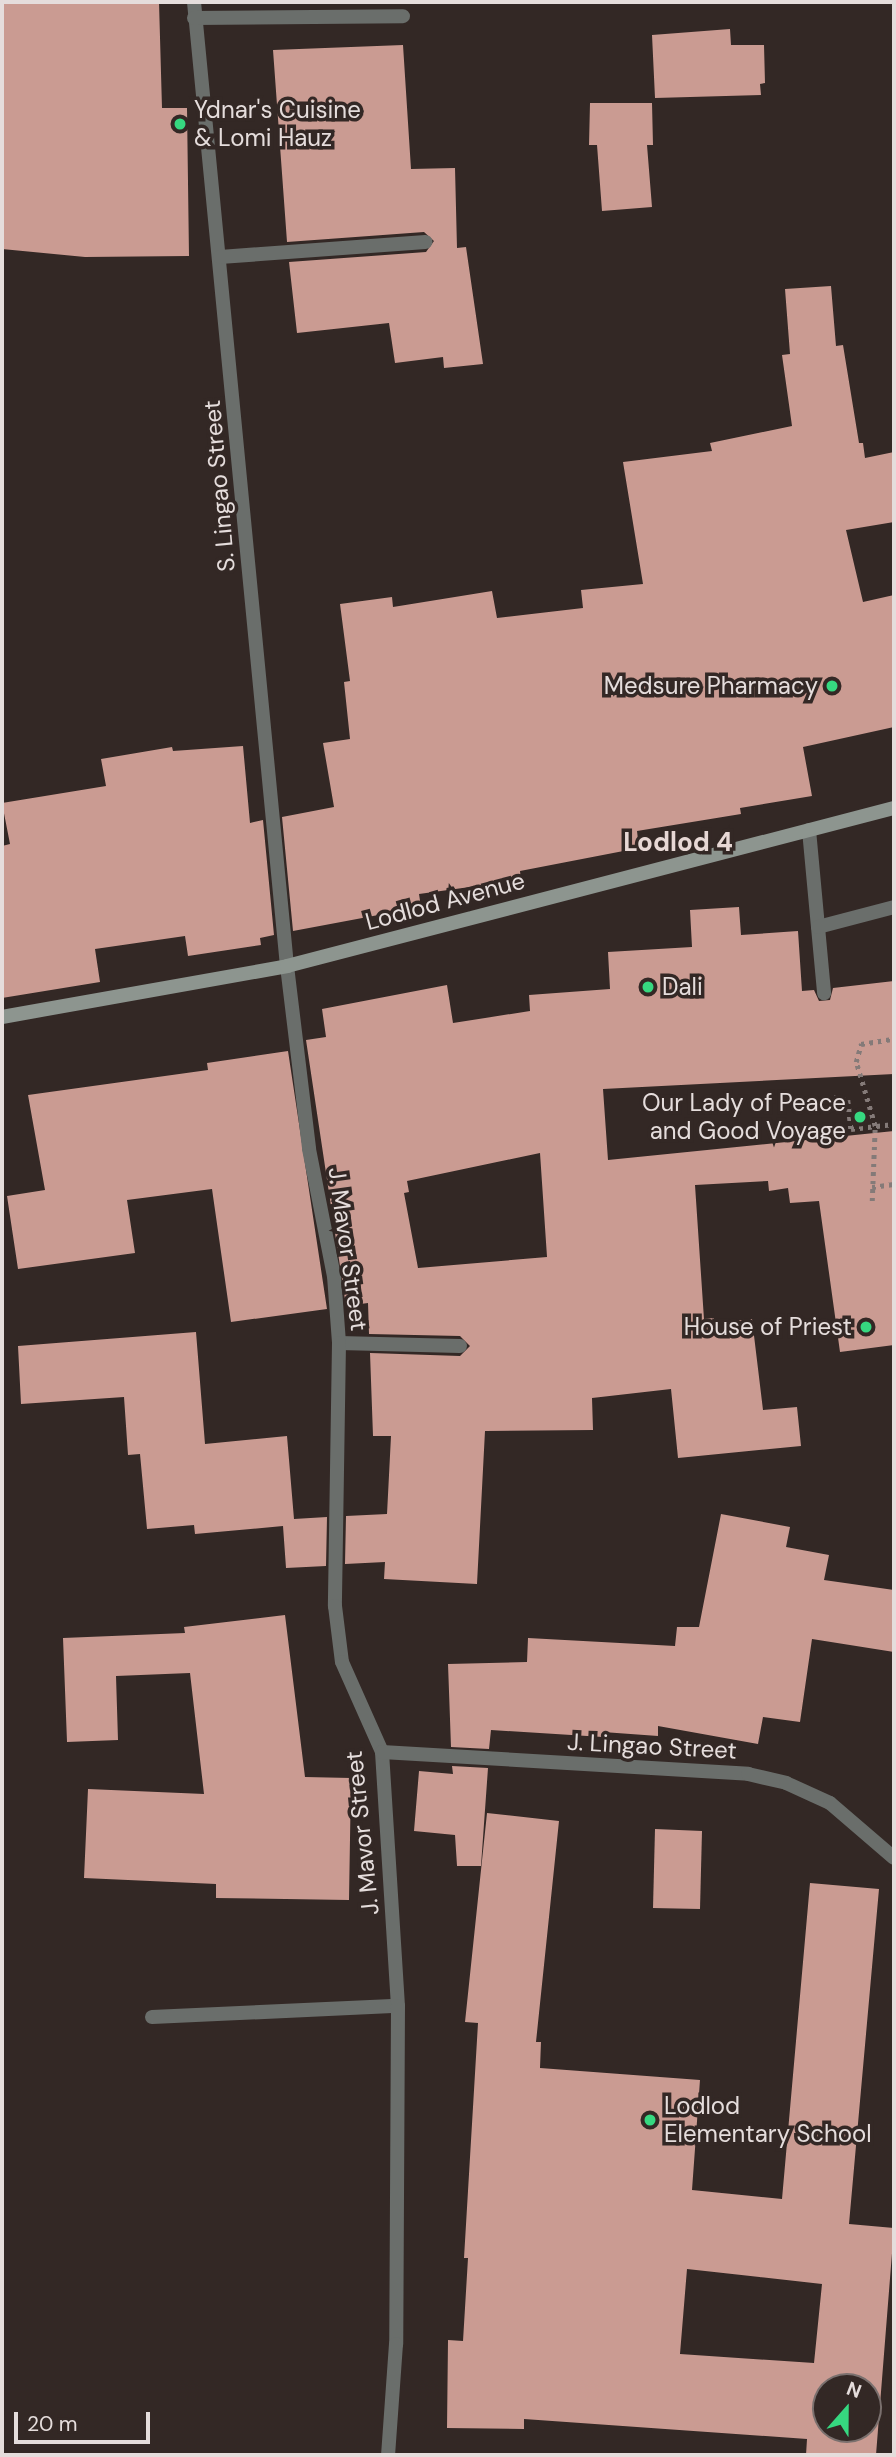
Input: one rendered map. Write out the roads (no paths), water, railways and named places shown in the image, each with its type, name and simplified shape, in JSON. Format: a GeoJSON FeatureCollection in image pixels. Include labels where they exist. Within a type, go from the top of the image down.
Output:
{"type":"FeatureCollection","features":[{"type":"Feature","properties":{"kind":"main road","name":"Lodlod Avenue"},"geometry":{"type":"LineString","coordinates":[[2,1017],[287,965],[894,808]]}},
{"type":"Feature","properties":{"kind":"street","name":"S. Lingao Street"},"geometry":{"type":"LineString","coordinates":[[194,2],[287,965]]}},
{"type":"Feature","properties":{"kind":"street"},"geometry":{"type":"LineString","coordinates":[[194,18],[404,16]]}},
{"type":"Feature","properties":{"kind":"street"},"geometry":{"type":"LineString","coordinates":[[220,257],[425,242]]}},
{"type":"Feature","properties":{"kind":"street"},"geometry":{"type":"LineString","coordinates":[[809,830],[824,993]]}},
{"type":"Feature","properties":{"kind":"street"},"geometry":{"type":"LineString","coordinates":[[818,927],[894,907]]}},
{"type":"Feature","properties":{"kind":"street","name":"J. Mavor Street"},"geometry":{"type":"LineString","coordinates":[[287,965],[309,1149],[334,1276],[339,1343],[335,1606],[342,1662],[383,1752],[398,2006],[396,2344],[388,2455]]}},
{"type":"Feature","properties":{"kind":"street"},"geometry":{"type":"LineString","coordinates":[[339,1343],[460,1346]]}},
{"type":"Feature","properties":{"kind":"street","name":"J. Lingao Street"},"geometry":{"type":"LineString","coordinates":[[383,1752],[748,1774],[786,1783],[830,1803],[894,1858]]}},
{"type":"Feature","properties":{"kind":"street"},"geometry":{"type":"LineString","coordinates":[[152,2017],[398,2006]]}},
{"type":"Feature","properties":{"kind":"place","name":"Ydnar's Cuisine & Lomi Hauz"},"geometry":{"type":"Point","coordinates":[180,124]}},
{"type":"Feature","properties":{"kind":"place","name":"Medsure Pharmacy"},"geometry":{"type":"Point","coordinates":[832,686]}},
{"type":"Feature","properties":{"kind":"place","name":"Dali"},"geometry":{"type":"Point","coordinates":[648,987]}},
{"type":"Feature","properties":{"kind":"place","name":"Our Lady of Peace and Good Voyage"},"geometry":{"type":"Point","coordinates":[860,1117]}},
{"type":"Feature","properties":{"kind":"place","name":"House of Priest"},"geometry":{"type":"Point","coordinates":[866,1327]}},
{"type":"Feature","properties":{"kind":"place","name":"Lodlod Elementary School"},"geometry":{"type":"Point","coordinates":[650,2120]}},
{"type":"Feature","properties":{"kind":"district","name":"Lodlod 4"},"geometry":{"type":"Point","coordinates":[678,843]}}]}
